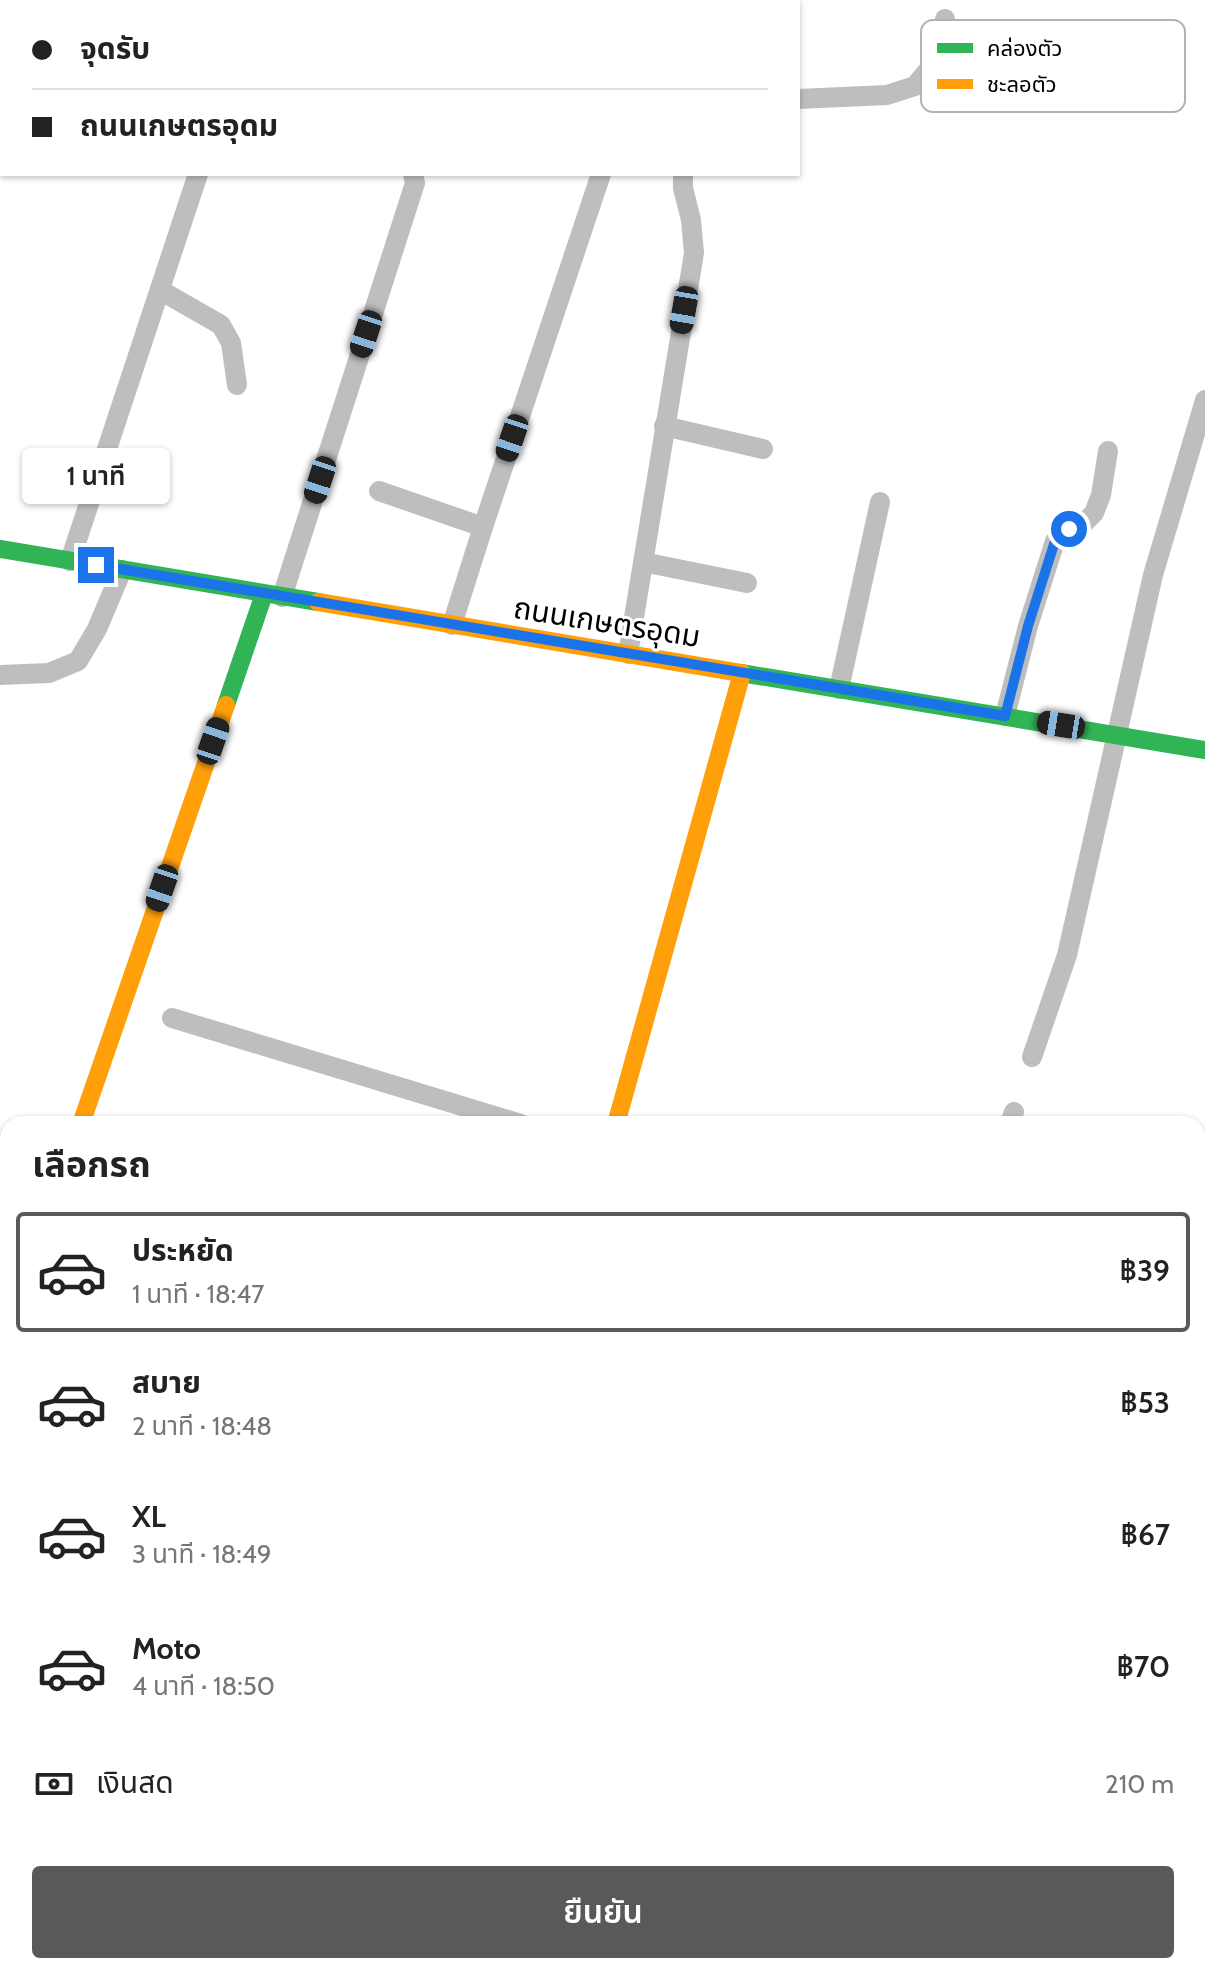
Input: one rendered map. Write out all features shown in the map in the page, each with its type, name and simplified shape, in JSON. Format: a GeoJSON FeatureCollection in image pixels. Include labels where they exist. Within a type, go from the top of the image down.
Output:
{"type":"FeatureCollection","features":[{"type":"Feature","properties":{"kind":"street","name":"ถนนเกษตรอุดม"},"geometry":{"type":"LineString","coordinates":[[0,549],[1205,750]]}},
{"type":"Feature","properties":{"kind":"street"},"geometry":{"type":"LineString","coordinates":[[84,1116],[273,595]]}},
{"type":"Feature","properties":{"kind":"street"},"geometry":{"type":"LineString","coordinates":[[618,1116],[742,673]]}},
{"type":"Feature","properties":{"kind":"lane"},"geometry":{"type":"LineString","coordinates":[[800,99],[887,95],[915,86],[921,79]]}},
{"type":"Feature","properties":{"kind":"lane"},"geometry":{"type":"LineString","coordinates":[[70,561],[197,176]]}},
{"type":"Feature","properties":{"kind":"lane"},"geometry":{"type":"LineString","coordinates":[[273,595],[415,183],[413,176]]}},
{"type":"Feature","properties":{"kind":"lane"},"geometry":{"type":"LineString","coordinates":[[452,625],[600,176]]}},
{"type":"Feature","properties":{"kind":"lane"},"geometry":{"type":"LineString","coordinates":[[628,654],[694,253],[683,176]]}},
{"type":"Feature","properties":{"kind":"lane"},"geometry":{"type":"LineString","coordinates":[[160,290],[221,325],[231,343],[237,385]]}},
{"type":"Feature","properties":{"kind":"lane"},"geometry":{"type":"LineString","coordinates":[[1032,1057],[1067,955],[1153,575],[1205,400]]}},
{"type":"Feature","properties":{"kind":"lane"},"geometry":{"type":"LineString","coordinates":[[664,426],[763,449]]}},
{"type":"Feature","properties":{"kind":"lane"},"geometry":{"type":"LineString","coordinates":[[1005,716],[1028,626],[1055,541],[1094,513],[1101,495],[1108,451]]}},
{"type":"Feature","properties":{"kind":"lane"},"geometry":{"type":"LineString","coordinates":[[379,491],[483,527]]}},
{"type":"Feature","properties":{"kind":"lane"},"geometry":{"type":"LineString","coordinates":[[839,689],[880,502]]}},
{"type":"Feature","properties":{"kind":"lane"},"geometry":{"type":"LineString","coordinates":[[643,562],[747,583]]}},
{"type":"Feature","properties":{"kind":"lane"},"geometry":{"type":"LineString","coordinates":[[0,675],[49,673],[78,661],[97,629],[122,570]]}},
{"type":"Feature","properties":{"kind":"lane"},"geometry":{"type":"LineString","coordinates":[[172,1018],[495,1116]]}},
{"type":"Feature","properties":{"kind":"traffic: fast"},"geometry":{"type":"LineString","coordinates":[[0,549],[318,602]]}},
{"type":"Feature","properties":{"kind":"traffic: fast"},"geometry":{"type":"LineString","coordinates":[[226,705],[264,594]]}},
{"type":"Feature","properties":{"kind":"traffic: fast"},"geometry":{"type":"LineString","coordinates":[[741,673],[1205,750]]}},
{"type":"Feature","properties":{"kind":"traffic: slow"},"geometry":{"type":"LineString","coordinates":[[318,602],[741,673]]}},
{"type":"Feature","properties":{"kind":"traffic: slow"},"geometry":{"type":"LineString","coordinates":[[618,1116],[742,673]]}},
{"type":"Feature","properties":{"kind":"traffic: slow"},"geometry":{"type":"LineString","coordinates":[[84,1116],[226,705]]}},
{"type":"Feature","properties":{"kind":"route"},"geometry":{"type":"LineString","coordinates":[[96,565],[1005,716],[1028,626],[1055,541],[1069,529]]}}]}
